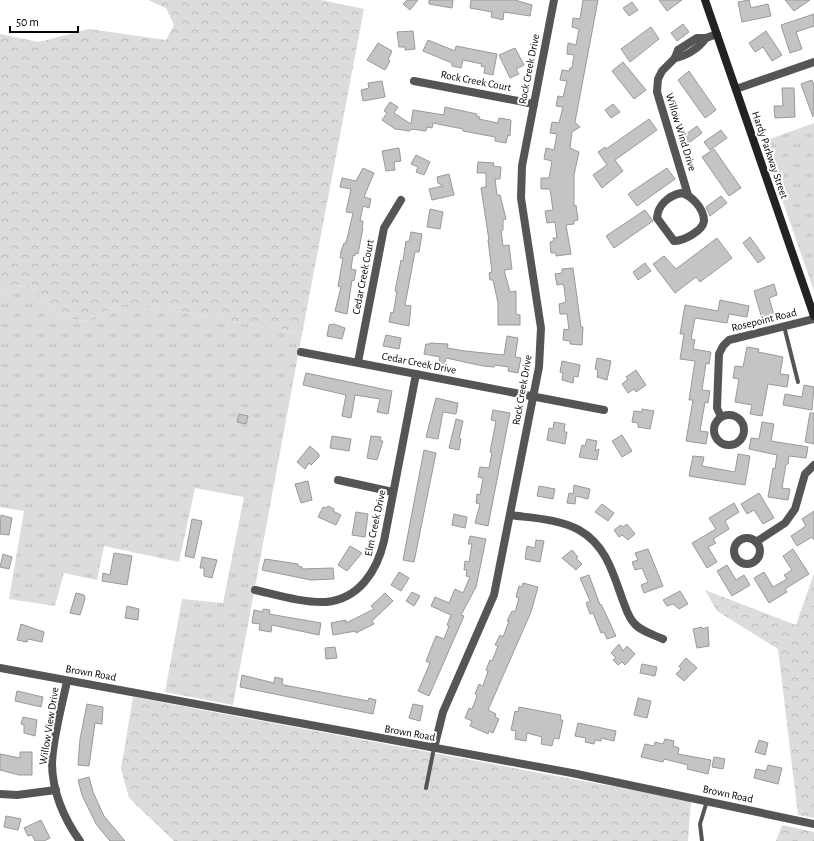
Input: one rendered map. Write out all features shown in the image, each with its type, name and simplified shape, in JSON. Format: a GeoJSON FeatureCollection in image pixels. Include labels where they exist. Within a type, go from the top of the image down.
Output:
{"type":"FeatureCollection","features":[{"type":"Feature","properties":{"kind":"main road","name":"Hardy Parkway Street"},"geometry":{"type":"LineString","coordinates":[[705,0],[814,318]]}},
{"type":"Feature","properties":{"kind":"street","name":"Rock Creek Drive"},"geometry":{"type":"LineString","coordinates":[[434,748],[443,712],[494,595],[539,367],[541,328],[521,198],[522,166],[554,0]]}},
{"type":"Feature","properties":{"kind":"street","name":"Willow Wind Drive"},"geometry":{"type":"LineString","coordinates":[[688,195],[681,193],[674,195],[662,204],[658,211],[657,218],[674,241],[682,241],[702,227],[704,221],[702,214],[688,195],[657,92],[658,79],[662,71],[675,58],[678,50],[697,38],[706,38],[716,34]]}},
{"type":"Feature","properties":{"kind":"street"},"geometry":{"type":"LineString","coordinates":[[736,89],[814,62]]}},
{"type":"Feature","properties":{"kind":"street","name":"Rock Creek Court"},"geometry":{"type":"LineString","coordinates":[[414,81],[534,104]]}},
{"type":"Feature","properties":{"kind":"street","name":"Cedar Creek Court"},"geometry":{"type":"LineString","coordinates":[[358,362],[384,228],[400,200]]}},
{"type":"Feature","properties":{"kind":"street","name":"Rosepoint Road"},"geometry":{"type":"LineString","coordinates":[[721,417],[717,408],[719,354],[723,346],[729,340],[814,318]]}},
{"type":"Feature","properties":{"kind":"street","name":"Cedar Creek Drive"},"geometry":{"type":"LineString","coordinates":[[301,352],[604,410]]}},
{"type":"Feature","properties":{"kind":"street","name":"Elm Creek Drive"},"geometry":{"type":"LineString","coordinates":[[255,590],[307,601],[326,602],[343,597],[358,588],[371,575],[380,559],[416,374]]}},
{"type":"Feature","properties":{"kind":"street"},"geometry":{"type":"LineString","coordinates":[[756,542],[785,523],[795,509],[805,474],[814,465]]}},
{"type":"Feature","properties":{"kind":"street"},"geometry":{"type":"LineString","coordinates":[[338,480],[393,492]]}},
{"type":"Feature","properties":{"kind":"street"},"geometry":{"type":"LineString","coordinates":[[510,515],[564,524],[578,529],[590,537],[600,547],[608,560],[628,613],[634,623],[643,630],[663,639]]}},
{"type":"Feature","properties":{"kind":"street","name":"Brown Road"},"geometry":{"type":"LineString","coordinates":[[0,668],[434,748],[707,801],[814,824]]}},
{"type":"Feature","properties":{"kind":"street","name":"Willow View Drive"},"geometry":{"type":"LineString","coordinates":[[68,681],[52,763],[56,790],[65,818],[80,841]]}},
{"type":"Feature","properties":{"kind":"street"},"geometry":{"type":"LineString","coordinates":[[0,794],[17,795],[56,790]]}},
{"type":"Feature","properties":{"kind":"lane"},"geometry":{"type":"LineString","coordinates":[[784,326],[798,382]]}},
{"type":"Feature","properties":{"kind":"lane"},"geometry":{"type":"LineString","coordinates":[[426,788],[434,748]]}},
{"type":"Feature","properties":{"kind":"lane"},"geometry":{"type":"LineString","coordinates":[[702,841],[700,824],[707,801]]}},
{"type":"Feature","properties":{"kind":"green space"},"geometry":{"type":"Polygon","coordinates":[[[148,0],[321,0],[364,9],[302,334],[144,305],[116,305],[91,322],[60,317],[30,286],[11,285],[0,293],[0,34],[39,42],[89,29],[166,40],[174,25],[166,8],[148,0]]]}},
{"type":"Feature","properties":{"kind":"green space"},"geometry":{"type":"Polygon","coordinates":[[[814,123],[814,291],[762,142],[814,123]]]}},
{"type":"Feature","properties":{"kind":"green space"},"geometry":{"type":"Polygon","coordinates":[[[11,285],[30,286],[60,317],[91,322],[116,305],[144,305],[302,334],[233,705],[165,692],[182,599],[223,603],[244,497],[195,488],[179,562],[104,546],[97,580],[64,573],[55,606],[9,599],[24,511],[0,507],[0,293],[11,285]]]}},
{"type":"Feature","properties":{"kind":"green space"},"geometry":{"type":"Polygon","coordinates":[[[814,573],[814,818],[798,815],[778,649],[717,611],[705,590],[796,625],[814,573]]]}},
{"type":"Feature","properties":{"kind":"green space"},"geometry":{"type":"Polygon","coordinates":[[[133,697],[691,801],[688,841],[174,841],[129,798],[121,769],[133,697]]]}},
{"type":"Feature","properties":{"kind":"green space"},"geometry":{"type":"Polygon","coordinates":[[[782,825],[814,832],[814,841],[776,841],[782,825]]]}},
{"type":"Feature","properties":{"kind":"building"},"geometry":{"type":"Polygon","coordinates":[[[407,0],[418,0],[410,10],[403,4],[407,0]]]}},
{"type":"Feature","properties":{"kind":"building"},"geometry":{"type":"Polygon","coordinates":[[[429,0],[453,0],[452,8],[429,4],[429,0]]]}},
{"type":"Feature","properties":{"kind":"building"},"geometry":{"type":"Polygon","coordinates":[[[471,0],[515,0],[532,5],[530,16],[504,12],[503,20],[491,17],[492,12],[470,8],[471,0]]]}},
{"type":"Feature","properties":{"kind":"building"},"geometry":{"type":"Polygon","coordinates":[[[583,0],[598,0],[575,122],[580,127],[572,132],[570,148],[579,152],[574,175],[574,206],[576,205],[578,220],[574,221],[574,224],[566,225],[571,254],[556,256],[556,253],[551,253],[550,242],[554,241],[553,238],[557,238],[555,222],[547,223],[545,211],[553,210],[550,189],[541,189],[541,178],[549,178],[552,161],[544,159],[546,148],[554,150],[557,134],[550,133],[552,122],[559,123],[563,107],[556,106],[558,96],[563,97],[567,81],[560,80],[562,70],[569,71],[570,68],[572,68],[574,55],[567,54],[568,43],[576,45],[579,29],[572,27],[573,18],[580,19],[583,0]]]}},
{"type":"Feature","properties":{"kind":"building"},"geometry":{"type":"Polygon","coordinates":[[[659,0],[682,0],[667,11],[659,0]]]}},
{"type":"Feature","properties":{"kind":"building"},"geometry":{"type":"Polygon","coordinates":[[[749,0],[751,8],[768,4],[771,16],[742,22],[738,2],[749,0]]]}},
{"type":"Feature","properties":{"kind":"building"},"geometry":{"type":"Polygon","coordinates":[[[785,0],[810,0],[794,11],[785,0]]]}},
{"type":"Feature","properties":{"kind":"building"},"geometry":{"type":"Polygon","coordinates":[[[632,2],[638,10],[629,16],[623,8],[632,2]]]}},
{"type":"Feature","properties":{"kind":"building"},"geometry":{"type":"Polygon","coordinates":[[[814,14],[814,26],[796,32],[802,49],[790,53],[781,25],[814,14]]]}},
{"type":"Feature","properties":{"kind":"building"},"geometry":{"type":"Polygon","coordinates":[[[683,24],[689,32],[677,41],[671,33],[683,24]]]}},
{"type":"Feature","properties":{"kind":"building"},"geometry":{"type":"Polygon","coordinates":[[[651,27],[659,39],[630,62],[621,49],[651,27]]]}},
{"type":"Feature","properties":{"kind":"building"},"geometry":{"type":"Polygon","coordinates":[[[413,31],[415,49],[405,50],[405,47],[399,47],[397,32],[413,31]]]}},
{"type":"Feature","properties":{"kind":"building"},"geometry":{"type":"Polygon","coordinates":[[[766,31],[782,55],[772,61],[763,47],[755,52],[749,43],[766,31]]]}},
{"type":"Feature","properties":{"kind":"building"},"geometry":{"type":"Polygon","coordinates":[[[428,40],[455,51],[456,46],[497,54],[493,75],[484,73],[485,67],[481,66],[482,64],[463,60],[461,68],[452,66],[452,63],[423,51],[428,40]]]}},
{"type":"Feature","properties":{"kind":"building"},"geometry":{"type":"Polygon","coordinates":[[[378,43],[392,51],[388,60],[390,61],[385,70],[367,60],[378,43]]]}},
{"type":"Feature","properties":{"kind":"building"},"geometry":{"type":"Polygon","coordinates":[[[515,48],[524,65],[516,69],[519,74],[510,78],[499,55],[515,48]]]}},
{"type":"Feature","properties":{"kind":"building"},"geometry":{"type":"Polygon","coordinates":[[[623,62],[646,90],[634,99],[612,71],[623,62]]]}},
{"type":"Feature","properties":{"kind":"building"},"geometry":{"type":"Polygon","coordinates":[[[689,71],[716,110],[705,118],[678,80],[689,71]]]}},
{"type":"Feature","properties":{"kind":"building"},"geometry":{"type":"Polygon","coordinates":[[[812,80],[814,85],[813,117],[801,84],[812,80]]]}},
{"type":"Feature","properties":{"kind":"building"},"geometry":{"type":"Polygon","coordinates":[[[382,81],[385,97],[363,101],[361,90],[369,88],[368,83],[382,81]]]}},
{"type":"Feature","properties":{"kind":"building"},"geometry":{"type":"Polygon","coordinates":[[[782,88],[794,88],[795,117],[775,118],[774,106],[783,106],[782,88]]]}},
{"type":"Feature","properties":{"kind":"building"},"geometry":{"type":"Polygon","coordinates":[[[390,102],[398,107],[394,113],[411,124],[413,110],[444,115],[445,107],[477,114],[476,116],[480,117],[479,119],[498,123],[499,118],[511,120],[510,136],[508,135],[506,143],[495,141],[495,137],[433,123],[432,128],[427,127],[426,131],[395,129],[382,120],[387,113],[384,111],[390,102]]]}},
{"type":"Feature","properties":{"kind":"building"},"geometry":{"type":"Polygon","coordinates":[[[613,104],[620,112],[611,118],[605,110],[613,104]]]}},
{"type":"Feature","properties":{"kind":"building"},"geometry":{"type":"Polygon","coordinates":[[[649,119],[657,130],[615,160],[623,171],[602,188],[593,175],[607,165],[598,152],[605,147],[606,149],[649,119]]]}},
{"type":"Feature","properties":{"kind":"building"},"geometry":{"type":"Polygon","coordinates":[[[697,126],[702,133],[686,145],[681,138],[697,126]]]}},
{"type":"Feature","properties":{"kind":"building"},"geometry":{"type":"Polygon","coordinates":[[[721,130],[727,138],[710,150],[704,142],[721,130]]]}},
{"type":"Feature","properties":{"kind":"building"},"geometry":{"type":"Polygon","coordinates":[[[399,148],[401,161],[394,162],[395,170],[386,171],[382,151],[399,148]]]}},
{"type":"Feature","properties":{"kind":"building"},"geometry":{"type":"Polygon","coordinates":[[[714,149],[741,188],[729,196],[702,157],[714,149]]]}},
{"type":"Feature","properties":{"kind":"building"},"geometry":{"type":"Polygon","coordinates":[[[416,155],[430,162],[424,175],[416,172],[418,167],[411,164],[416,155]]]}},
{"type":"Feature","properties":{"kind":"building"},"geometry":{"type":"Polygon","coordinates":[[[478,162],[494,163],[493,166],[501,167],[500,179],[495,179],[497,195],[500,195],[506,219],[503,220],[503,230],[501,230],[503,246],[509,245],[512,269],[504,270],[510,292],[516,291],[516,314],[520,315],[520,325],[498,325],[498,303],[493,280],[490,280],[489,273],[492,272],[489,240],[481,188],[486,187],[486,173],[477,173],[478,162]]]}},
{"type":"Feature","properties":{"kind":"building"},"geometry":{"type":"Polygon","coordinates":[[[363,168],[374,173],[364,197],[371,199],[369,208],[363,206],[360,221],[363,221],[363,228],[358,254],[355,253],[355,256],[353,255],[351,269],[356,270],[354,281],[352,280],[347,314],[335,311],[341,287],[338,286],[343,258],[340,258],[341,251],[344,243],[346,243],[353,213],[346,212],[351,189],[340,187],[342,178],[356,181],[363,168]]]}},
{"type":"Feature","properties":{"kind":"building"},"geometry":{"type":"Polygon","coordinates":[[[667,168],[675,179],[637,206],[628,194],[667,168]]]}},
{"type":"Feature","properties":{"kind":"building"},"geometry":{"type":"Polygon","coordinates":[[[449,174],[454,195],[432,200],[429,189],[443,186],[438,183],[437,177],[449,174]]]}},
{"type":"Feature","properties":{"kind":"building"},"geometry":{"type":"Polygon","coordinates":[[[721,196],[727,203],[710,216],[706,207],[721,196]]]}},
{"type":"Feature","properties":{"kind":"building"},"geometry":{"type":"Polygon","coordinates":[[[430,209],[443,212],[440,229],[427,227],[430,209]]]}},
{"type":"Feature","properties":{"kind":"building"},"geometry":{"type":"Polygon","coordinates":[[[645,210],[653,221],[614,248],[606,236],[645,210]]]}},
{"type":"Feature","properties":{"kind":"building"},"geometry":{"type":"Polygon","coordinates":[[[411,232],[422,234],[419,252],[415,252],[405,305],[411,306],[409,326],[389,322],[391,312],[393,313],[394,309],[397,291],[395,291],[401,260],[403,261],[406,241],[409,242],[411,232]]]}},
{"type":"Feature","properties":{"kind":"building"},"geometry":{"type":"Polygon","coordinates":[[[750,237],[765,258],[758,263],[743,243],[750,237]]]}},
{"type":"Feature","properties":{"kind":"building"},"geometry":{"type":"Polygon","coordinates":[[[717,238],[732,258],[700,282],[696,277],[675,293],[653,264],[664,256],[676,269],[717,238]]]}},
{"type":"Feature","properties":{"kind":"building"},"geometry":{"type":"Polygon","coordinates":[[[645,263],[651,271],[638,280],[633,272],[645,263]]]}},
{"type":"Feature","properties":{"kind":"building"},"geometry":{"type":"Polygon","coordinates":[[[573,268],[581,327],[583,327],[582,345],[570,344],[570,341],[563,340],[564,329],[569,330],[567,314],[560,314],[559,304],[566,302],[563,284],[557,285],[555,274],[562,273],[562,269],[573,268]]]}},
{"type":"Feature","properties":{"kind":"building"},"geometry":{"type":"Polygon","coordinates":[[[774,284],[777,295],[769,298],[774,315],[762,319],[754,291],[774,284]]]}},
{"type":"Feature","properties":{"kind":"building"},"geometry":{"type":"Polygon","coordinates":[[[720,300],[749,306],[747,317],[729,314],[727,323],[695,318],[691,339],[695,340],[693,349],[711,352],[709,364],[706,363],[702,390],[710,391],[708,403],[705,402],[700,431],[708,432],[706,444],[686,441],[693,400],[689,400],[695,361],[680,359],[684,334],[680,334],[685,305],[718,311],[720,300]]]}},
{"type":"Feature","properties":{"kind":"building"},"geometry":{"type":"Polygon","coordinates":[[[334,324],[345,328],[342,339],[327,336],[329,325],[334,324]]]}},
{"type":"Feature","properties":{"kind":"building"},"geometry":{"type":"Polygon","coordinates":[[[386,335],[401,338],[399,349],[383,346],[386,335]]]}},
{"type":"Feature","properties":{"kind":"building"},"geometry":{"type":"Polygon","coordinates":[[[507,336],[518,338],[515,357],[521,358],[518,373],[508,371],[509,367],[495,365],[494,367],[483,366],[446,358],[444,365],[439,364],[440,357],[424,354],[426,344],[430,343],[448,344],[447,348],[465,351],[504,355],[507,336]]]}},
{"type":"Feature","properties":{"kind":"building"},"geometry":{"type":"Polygon","coordinates":[[[747,347],[759,349],[758,352],[783,357],[780,374],[789,375],[787,387],[768,384],[762,416],[750,414],[752,405],[735,402],[739,379],[733,378],[735,366],[743,367],[747,347]]]}},
{"type":"Feature","properties":{"kind":"building"},"geometry":{"type":"Polygon","coordinates":[[[597,358],[611,361],[607,380],[597,377],[598,370],[595,369],[597,358]]]}},
{"type":"Feature","properties":{"kind":"building"},"geometry":{"type":"Polygon","coordinates":[[[562,361],[580,365],[578,377],[574,376],[573,383],[562,380],[563,373],[560,372],[562,361]]]}},
{"type":"Feature","properties":{"kind":"building"},"geometry":{"type":"Polygon","coordinates":[[[636,370],[646,385],[636,392],[634,389],[628,393],[622,384],[628,379],[626,377],[636,370]]]}},
{"type":"Feature","properties":{"kind":"building"},"geometry":{"type":"Polygon","coordinates":[[[306,373],[392,391],[388,414],[377,412],[380,399],[355,395],[351,418],[342,416],[346,395],[303,385],[306,373]]]}},
{"type":"Feature","properties":{"kind":"building"},"geometry":{"type":"Polygon","coordinates":[[[804,385],[814,387],[812,410],[783,405],[785,394],[802,397],[804,385]]]}},
{"type":"Feature","properties":{"kind":"building"},"geometry":{"type":"Polygon","coordinates":[[[436,398],[458,403],[456,414],[443,412],[438,439],[426,437],[436,398]]]}},
{"type":"Feature","properties":{"kind":"building"},"geometry":{"type":"Polygon","coordinates":[[[642,409],[654,411],[650,429],[638,427],[638,423],[632,422],[634,411],[642,412],[642,409]]]}},
{"type":"Feature","properties":{"kind":"building"},"geometry":{"type":"Polygon","coordinates":[[[493,410],[510,413],[488,526],[475,523],[480,504],[476,503],[477,494],[480,495],[483,478],[478,477],[480,467],[489,468],[492,453],[490,452],[496,421],[491,420],[493,410]]]}},
{"type":"Feature","properties":{"kind":"building"},"geometry":{"type":"Polygon","coordinates":[[[810,413],[814,413],[814,444],[805,442],[810,413]]]}},
{"type":"Feature","properties":{"kind":"building"},"geometry":{"type":"Polygon","coordinates":[[[239,414],[248,416],[246,424],[237,422],[239,414]]]}},
{"type":"Feature","properties":{"kind":"building"},"geometry":{"type":"Polygon","coordinates":[[[456,419],[463,421],[459,439],[461,439],[459,450],[449,448],[456,419]]]}},
{"type":"Feature","properties":{"kind":"building"},"geometry":{"type":"Polygon","coordinates":[[[554,422],[565,424],[564,432],[567,432],[565,444],[547,440],[549,428],[553,429],[554,422]]]}},
{"type":"Feature","properties":{"kind":"building"},"geometry":{"type":"Polygon","coordinates":[[[762,422],[774,424],[771,441],[808,447],[806,458],[789,456],[788,464],[786,464],[782,488],[790,489],[788,500],[768,497],[777,455],[749,449],[751,438],[759,439],[762,422]]]}},
{"type":"Feature","properties":{"kind":"building"},"geometry":{"type":"Polygon","coordinates":[[[622,435],[632,451],[622,457],[612,441],[622,435]]]}},
{"type":"Feature","properties":{"kind":"building"},"geometry":{"type":"Polygon","coordinates":[[[332,436],[351,439],[349,451],[330,448],[332,436]]]}},
{"type":"Feature","properties":{"kind":"building"},"geometry":{"type":"Polygon","coordinates":[[[371,436],[381,437],[380,441],[383,441],[377,460],[367,458],[371,436]]]}},
{"type":"Feature","properties":{"kind":"building"},"geometry":{"type":"Polygon","coordinates":[[[587,439],[597,441],[595,451],[599,449],[597,460],[579,457],[582,445],[585,446],[587,439]]]}},
{"type":"Feature","properties":{"kind":"building"},"geometry":{"type":"Polygon","coordinates":[[[310,446],[319,454],[319,457],[311,465],[309,463],[305,469],[297,462],[310,446]]]}},
{"type":"Feature","properties":{"kind":"building"},"geometry":{"type":"Polygon","coordinates":[[[424,450],[436,453],[414,562],[403,560],[424,450]]]}},
{"type":"Feature","properties":{"kind":"building"},"geometry":{"type":"Polygon","coordinates":[[[738,454],[750,456],[745,485],[689,476],[693,456],[704,457],[702,466],[735,472],[738,454]]]}},
{"type":"Feature","properties":{"kind":"building"},"geometry":{"type":"Polygon","coordinates":[[[308,481],[312,500],[301,503],[295,484],[308,481]]]}},
{"type":"Feature","properties":{"kind":"building"},"geometry":{"type":"Polygon","coordinates":[[[574,485],[590,489],[588,499],[576,496],[575,504],[567,503],[569,493],[573,494],[574,485]]]}},
{"type":"Feature","properties":{"kind":"building"},"geometry":{"type":"Polygon","coordinates":[[[539,486],[555,489],[553,499],[537,496],[539,486]]]}},
{"type":"Feature","properties":{"kind":"building"},"geometry":{"type":"Polygon","coordinates":[[[759,493],[774,518],[763,524],[754,510],[747,514],[741,504],[759,493]]]}},
{"type":"Feature","properties":{"kind":"building"},"geometry":{"type":"Polygon","coordinates":[[[734,503],[739,512],[725,521],[729,529],[713,539],[716,543],[708,547],[717,562],[707,568],[692,543],[716,529],[709,518],[734,503]]]}},
{"type":"Feature","properties":{"kind":"building"},"geometry":{"type":"Polygon","coordinates":[[[602,504],[614,513],[608,521],[595,512],[602,504]]]}},
{"type":"Feature","properties":{"kind":"building"},"geometry":{"type":"Polygon","coordinates":[[[328,506],[334,509],[333,511],[341,515],[336,525],[318,517],[323,507],[326,508],[328,506]]]}},
{"type":"Feature","properties":{"kind":"building"},"geometry":{"type":"Polygon","coordinates":[[[814,511],[814,540],[812,537],[797,546],[791,536],[806,526],[802,519],[814,511]]]}},
{"type":"Feature","properties":{"kind":"building"},"geometry":{"type":"Polygon","coordinates":[[[356,512],[368,514],[365,537],[352,535],[356,512]]]}},
{"type":"Feature","properties":{"kind":"building"},"geometry":{"type":"Polygon","coordinates":[[[454,514],[467,517],[465,528],[452,525],[454,514]]]}},
{"type":"Feature","properties":{"kind":"building"},"geometry":{"type":"Polygon","coordinates":[[[1,515],[12,518],[9,535],[0,534],[1,515]]]}},
{"type":"Feature","properties":{"kind":"building"},"geometry":{"type":"Polygon","coordinates":[[[192,519],[202,521],[194,558],[185,556],[192,519]]]}},
{"type":"Feature","properties":{"kind":"building"},"geometry":{"type":"Polygon","coordinates":[[[627,524],[635,534],[628,540],[622,535],[619,537],[614,530],[621,525],[623,527],[627,524]]]}},
{"type":"Feature","properties":{"kind":"building"},"geometry":{"type":"Polygon","coordinates":[[[470,536],[486,539],[476,587],[461,615],[464,616],[429,696],[418,691],[430,663],[426,661],[436,636],[444,639],[451,615],[431,606],[435,597],[449,603],[455,589],[463,593],[470,577],[466,576],[467,570],[464,570],[465,561],[469,562],[472,544],[468,544],[470,536]]]}},
{"type":"Feature","properties":{"kind":"building"},"geometry":{"type":"Polygon","coordinates":[[[536,540],[544,541],[540,562],[525,559],[527,546],[535,548],[536,540]]]}},
{"type":"Feature","properties":{"kind":"building"},"geometry":{"type":"Polygon","coordinates":[[[350,546],[362,553],[347,571],[338,565],[350,546]]]}},
{"type":"Feature","properties":{"kind":"building"},"geometry":{"type":"Polygon","coordinates":[[[648,549],[663,586],[644,593],[641,585],[648,582],[642,568],[635,570],[632,562],[638,560],[635,553],[648,549]]]}},
{"type":"Feature","properties":{"kind":"building"},"geometry":{"type":"Polygon","coordinates":[[[793,549],[809,574],[785,589],[787,592],[769,603],[754,578],[764,572],[773,587],[787,579],[784,575],[792,570],[783,556],[793,549]]]}},
{"type":"Feature","properties":{"kind":"building"},"geometry":{"type":"Polygon","coordinates":[[[572,550],[578,557],[576,558],[582,564],[576,570],[562,558],[572,550]]]}},
{"type":"Feature","properties":{"kind":"building"},"geometry":{"type":"Polygon","coordinates":[[[114,553],[132,556],[127,585],[102,581],[103,573],[110,575],[114,553]]]}},
{"type":"Feature","properties":{"kind":"building"},"geometry":{"type":"Polygon","coordinates":[[[3,554],[12,557],[9,569],[0,567],[3,554]]]}},
{"type":"Feature","properties":{"kind":"building"},"geometry":{"type":"Polygon","coordinates":[[[202,557],[217,560],[212,578],[204,576],[204,568],[200,568],[202,557]]]}},
{"type":"Feature","properties":{"kind":"building"},"geometry":{"type":"Polygon","coordinates":[[[265,559],[298,564],[298,566],[302,567],[302,569],[333,568],[334,579],[311,580],[262,570],[265,559]]]}},
{"type":"Feature","properties":{"kind":"building"},"geometry":{"type":"Polygon","coordinates":[[[727,565],[736,580],[744,575],[750,585],[732,596],[717,571],[727,565]]]}},
{"type":"Feature","properties":{"kind":"building"},"geometry":{"type":"Polygon","coordinates":[[[399,572],[409,578],[401,591],[391,585],[399,572]]]}},
{"type":"Feature","properties":{"kind":"building"},"geometry":{"type":"Polygon","coordinates":[[[589,575],[600,605],[601,604],[616,636],[607,639],[604,632],[601,633],[593,613],[590,614],[586,603],[590,601],[580,578],[589,575]]]}},
{"type":"Feature","properties":{"kind":"building"},"geometry":{"type":"Polygon","coordinates":[[[523,583],[538,587],[531,612],[488,710],[496,714],[495,717],[499,719],[493,733],[489,731],[488,734],[470,726],[472,721],[465,718],[469,708],[472,709],[477,696],[475,694],[479,684],[483,686],[488,671],[486,670],[490,660],[492,661],[498,646],[495,645],[500,635],[503,637],[509,621],[507,621],[512,611],[515,612],[519,598],[516,597],[519,586],[522,587],[523,583]]]}},
{"type":"Feature","properties":{"kind":"building"},"geometry":{"type":"Polygon","coordinates":[[[680,591],[688,604],[679,609],[673,604],[667,606],[663,600],[680,591]]]}},
{"type":"Feature","properties":{"kind":"building"},"geometry":{"type":"Polygon","coordinates":[[[412,592],[420,596],[414,606],[406,601],[412,592]]]}},
{"type":"Feature","properties":{"kind":"building"},"geometry":{"type":"Polygon","coordinates":[[[76,593],[84,595],[85,599],[80,615],[70,613],[76,593]]]}},
{"type":"Feature","properties":{"kind":"building"},"geometry":{"type":"Polygon","coordinates":[[[385,593],[393,601],[372,621],[374,624],[356,633],[356,631],[333,635],[331,623],[346,620],[346,623],[374,609],[371,606],[385,593]]]}},
{"type":"Feature","properties":{"kind":"building"},"geometry":{"type":"Polygon","coordinates":[[[127,606],[139,609],[138,620],[125,618],[127,606]]]}},
{"type":"Feature","properties":{"kind":"building"},"geometry":{"type":"Polygon","coordinates":[[[263,609],[270,610],[269,614],[321,623],[319,635],[272,625],[271,632],[259,630],[260,624],[252,623],[254,610],[263,612],[263,609]]]}},
{"type":"Feature","properties":{"kind":"building"},"geometry":{"type":"Polygon","coordinates":[[[21,624],[44,632],[42,642],[28,639],[27,642],[17,640],[21,624]]]}},
{"type":"Feature","properties":{"kind":"building"},"geometry":{"type":"Polygon","coordinates":[[[702,627],[702,629],[708,627],[709,646],[697,648],[693,629],[702,627]]]}},
{"type":"Feature","properties":{"kind":"building"},"geometry":{"type":"Polygon","coordinates":[[[619,644],[623,651],[627,646],[635,654],[625,665],[622,662],[618,665],[613,660],[616,658],[611,653],[619,644]]]}},
{"type":"Feature","properties":{"kind":"building"},"geometry":{"type":"Polygon","coordinates":[[[335,647],[337,658],[326,659],[325,648],[335,647]]]}},
{"type":"Feature","properties":{"kind":"building"},"geometry":{"type":"Polygon","coordinates":[[[686,658],[697,668],[684,681],[676,674],[681,669],[679,666],[686,658]]]}},
{"type":"Feature","properties":{"kind":"building"},"geometry":{"type":"Polygon","coordinates":[[[642,664],[657,667],[655,676],[640,673],[642,664]]]}},
{"type":"Feature","properties":{"kind":"building"},"geometry":{"type":"Polygon","coordinates":[[[242,675],[274,683],[275,677],[283,679],[282,683],[284,685],[368,701],[369,698],[376,700],[373,714],[240,687],[242,675]]]}},
{"type":"Feature","properties":{"kind":"building"},"geometry":{"type":"Polygon","coordinates":[[[17,691],[43,697],[41,707],[15,701],[17,691]]]}},
{"type":"Feature","properties":{"kind":"building"},"geometry":{"type":"Polygon","coordinates":[[[638,698],[651,701],[647,718],[634,715],[638,698]]]}},
{"type":"Feature","properties":{"kind":"building"},"geometry":{"type":"Polygon","coordinates":[[[87,704],[103,707],[102,724],[95,723],[89,766],[78,765],[80,739],[87,704]]]}},
{"type":"Feature","properties":{"kind":"building"},"geometry":{"type":"Polygon","coordinates":[[[413,704],[423,706],[420,721],[409,718],[413,704]]]}},
{"type":"Feature","properties":{"kind":"building"},"geometry":{"type":"Polygon","coordinates":[[[519,707],[561,715],[560,720],[563,720],[559,739],[554,738],[552,746],[541,744],[542,737],[527,733],[526,741],[515,739],[516,731],[511,730],[515,711],[518,712],[519,707]]]}},
{"type":"Feature","properties":{"kind":"building"},"geometry":{"type":"Polygon","coordinates":[[[23,717],[37,720],[35,736],[24,733],[24,725],[21,724],[23,717]]]}},
{"type":"Feature","properties":{"kind":"building"},"geometry":{"type":"Polygon","coordinates":[[[578,723],[616,731],[614,741],[601,738],[601,741],[595,740],[594,744],[585,742],[586,738],[575,736],[578,723]]]}},
{"type":"Feature","properties":{"kind":"building"},"geometry":{"type":"Polygon","coordinates":[[[665,739],[674,741],[673,746],[679,748],[678,754],[711,760],[708,774],[687,769],[688,765],[664,759],[663,762],[641,757],[645,744],[654,746],[655,742],[663,744],[665,739]]]}},
{"type":"Feature","properties":{"kind":"building"},"geometry":{"type":"Polygon","coordinates":[[[759,740],[768,743],[765,755],[755,752],[759,740]]]}},
{"type":"Feature","properties":{"kind":"building"},"geometry":{"type":"Polygon","coordinates":[[[20,752],[32,752],[32,775],[19,775],[0,770],[0,754],[20,758],[20,752]]]}},
{"type":"Feature","properties":{"kind":"building"},"geometry":{"type":"Polygon","coordinates":[[[714,757],[725,759],[723,769],[712,767],[714,757]]]}},
{"type":"Feature","properties":{"kind":"building"},"geometry":{"type":"Polygon","coordinates":[[[768,765],[782,768],[778,784],[754,778],[756,769],[766,771],[768,765]]]}},
{"type":"Feature","properties":{"kind":"building"},"geometry":{"type":"Polygon","coordinates":[[[89,777],[93,792],[104,816],[125,841],[110,841],[96,824],[82,795],[78,780],[89,777]]]}},
{"type":"Feature","properties":{"kind":"building"},"geometry":{"type":"Polygon","coordinates":[[[6,816],[21,819],[18,830],[4,827],[6,816]]]}},
{"type":"Feature","properties":{"kind":"building"},"geometry":{"type":"Polygon","coordinates":[[[41,820],[50,838],[44,841],[35,841],[32,835],[28,836],[24,828],[41,820]]]}}]}
